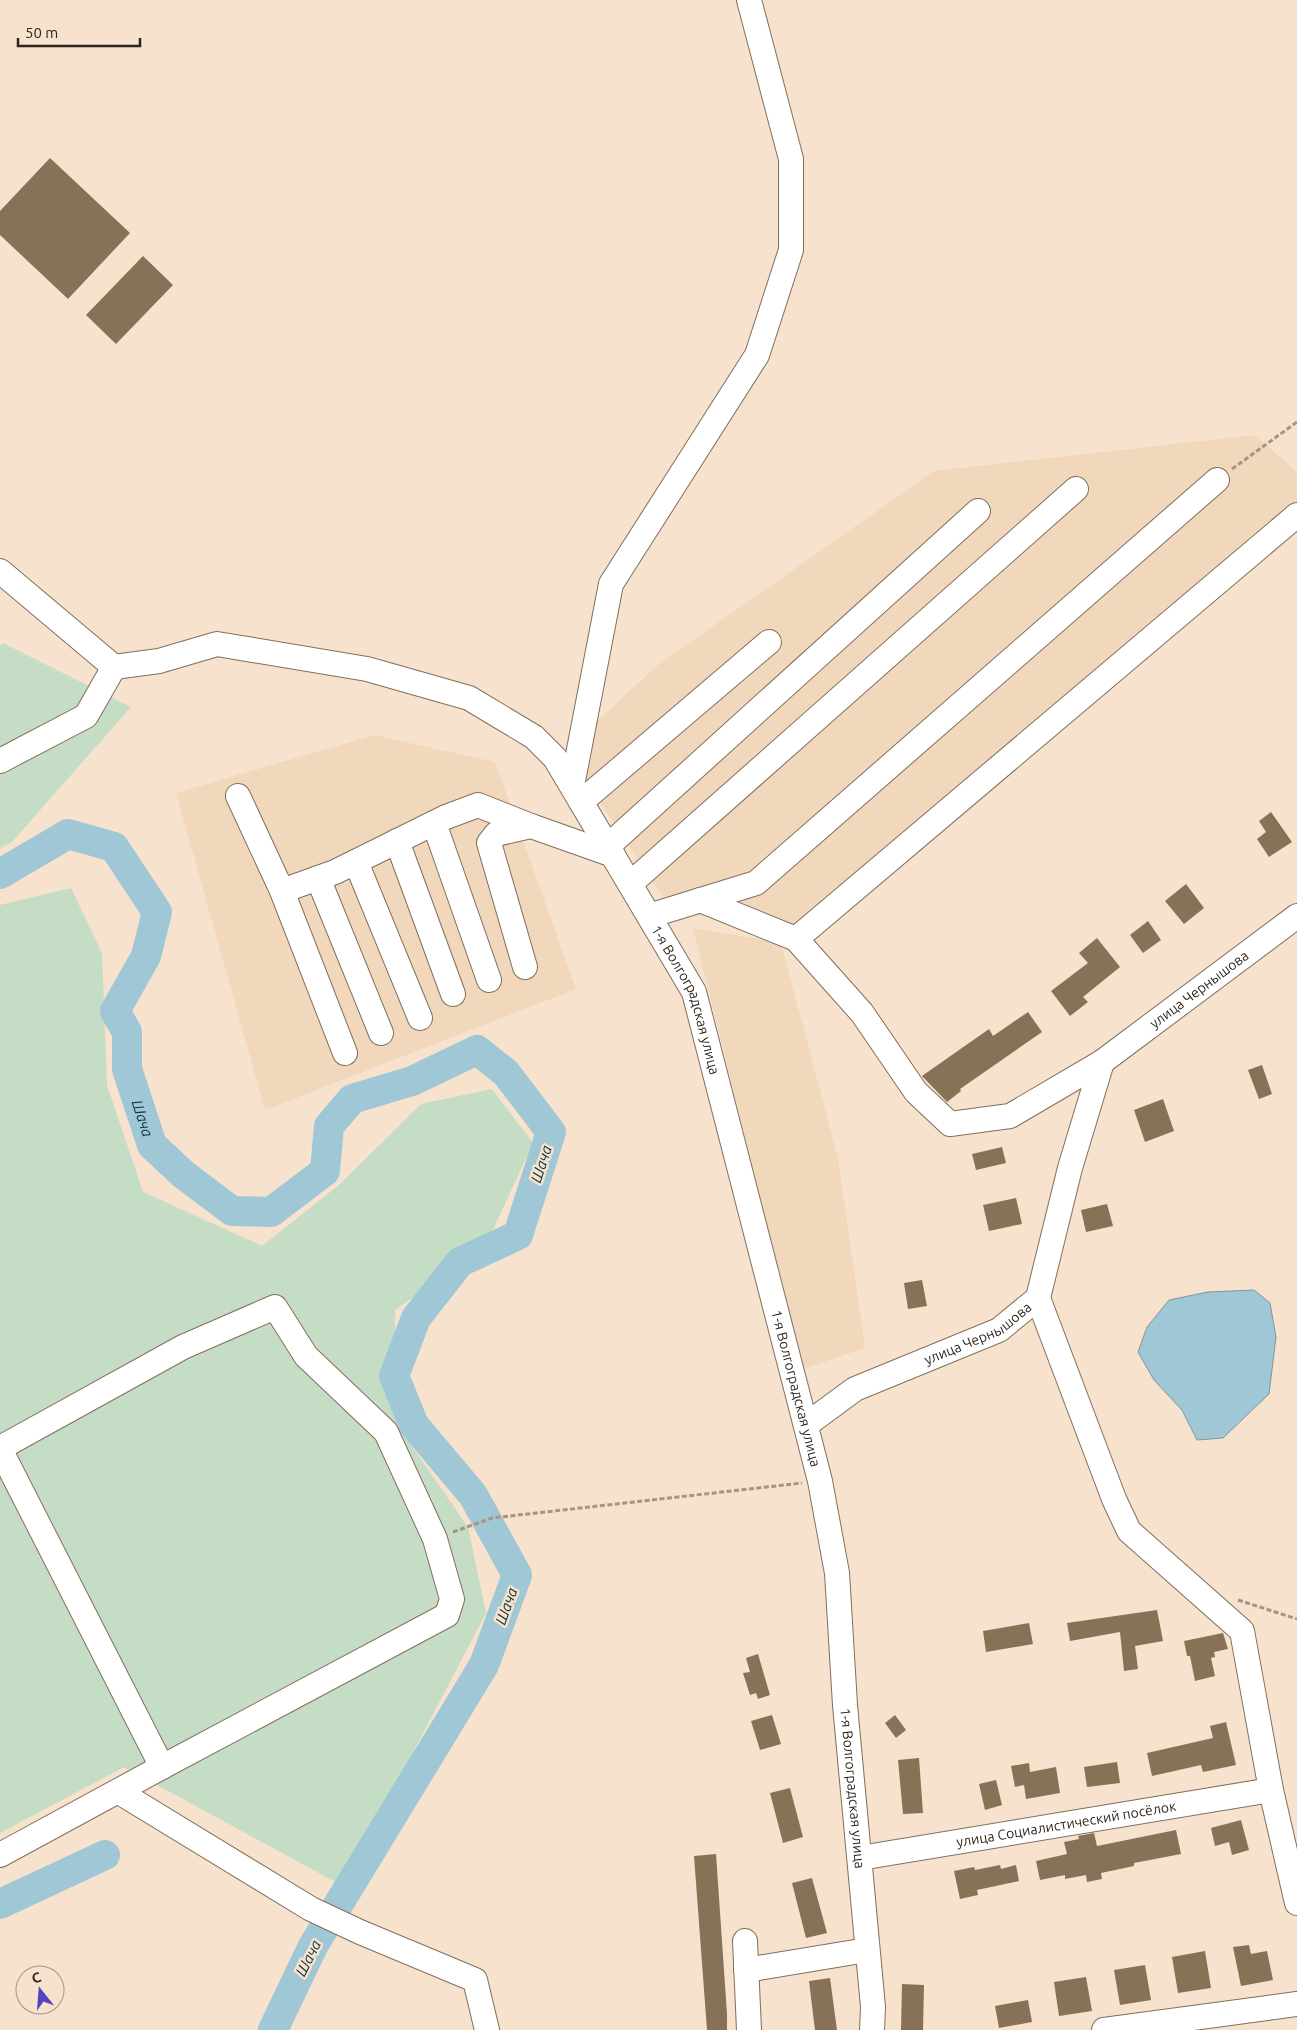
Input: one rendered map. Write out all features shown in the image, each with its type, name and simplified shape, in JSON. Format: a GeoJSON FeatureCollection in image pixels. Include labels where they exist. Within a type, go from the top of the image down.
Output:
{"type":"FeatureCollection","features":[{"type":"Feature","properties":{"kind":"street"},"geometry":{"type":"LineString","coordinates":[[576,794],[611,584],[758,355],[791,250],[791,159],[749,0]]}},
{"type":"Feature","properties":{"kind":"street"},"geometry":{"type":"LineString","coordinates":[[649,916],[756,883],[1217,480]]}},
{"type":"Feature","properties":{"kind":"street"},"geometry":{"type":"LineString","coordinates":[[630,884],[1076,489]]}},
{"type":"Feature","properties":{"kind":"street"},"geometry":{"type":"LineString","coordinates":[[282,891],[356,862],[434,823],[478,805],[531,826],[610,851],[978,511]]}},
{"type":"Feature","properties":{"kind":"street"},"geometry":{"type":"LineString","coordinates":[[700,900],[796,939],[1297,515]]}},
{"type":"Feature","properties":{"kind":"street"},"geometry":{"type":"LineString","coordinates":[[0,571],[114,667],[86,716],[0,761]]}},
{"type":"Feature","properties":{"kind":"street"},"geometry":{"type":"LineString","coordinates":[[576,794],[769,642]]}},
{"type":"Feature","properties":{"kind":"street","name":"1-я Волгоградская улица"},"geometry":{"type":"LineString","coordinates":[[114,667],[159,661],[217,644],[367,669],[468,698],[534,737],[555,758],[694,992],[820,1481],[837,1573],[845,1705],[860,1858],[872,2006],[872,2030]]}},
{"type":"Feature","properties":{"kind":"street"},"geometry":{"type":"LineString","coordinates":[[238,796],[282,891],[345,1053]]}},
{"type":"Feature","properties":{"kind":"street"},"geometry":{"type":"LineString","coordinates":[[434,823],[489,980]]}},
{"type":"Feature","properties":{"kind":"street"},"geometry":{"type":"LineString","coordinates":[[525,967],[489,843],[496,834],[531,826]]}},
{"type":"Feature","properties":{"kind":"street"},"geometry":{"type":"LineString","coordinates":[[397,841],[453,994]]}},
{"type":"Feature","properties":{"kind":"street"},"geometry":{"type":"LineString","coordinates":[[356,862],[420,1018]]}},
{"type":"Feature","properties":{"kind":"street"},"geometry":{"type":"LineString","coordinates":[[318,878],[380,1033]]}},
{"type":"Feature","properties":{"kind":"street","name":"улица Чернышова"},"geometry":{"type":"LineString","coordinates":[[796,939],[862,1013],[916,1092],[950,1124],[1010,1116],[1102,1062],[1297,916]]}},
{"type":"Feature","properties":{"kind":"street","name":"улица Чернышова"},"geometry":{"type":"LineString","coordinates":[[806,1425],[855,1389],[999,1330],[1038,1298],[1070,1168],[1102,1062]]}},
{"type":"Feature","properties":{"kind":"street"},"geometry":{"type":"LineString","coordinates":[[1038,1298],[1114,1499],[1129,1531],[1194,1586],[1242,1631],[1271,1790],[1297,1903]]}},
{"type":"Feature","properties":{"kind":"street"},"geometry":{"type":"LineString","coordinates":[[0,1855],[447,1615],[452,1599],[435,1539],[386,1432],[306,1356],[275,1307],[183,1347],[0,1448],[162,1767]]}},
{"type":"Feature","properties":{"kind":"street","name":"улица Социалистический посёлок"},"geometry":{"type":"LineString","coordinates":[[860,1858],[1271,1790]]}},
{"type":"Feature","properties":{"kind":"street"},"geometry":{"type":"LineString","coordinates":[[119,1792],[311,1909],[360,1932],[475,1980],[488,2030]]}},
{"type":"Feature","properties":{"kind":"street"},"geometry":{"type":"LineString","coordinates":[[744,1942],[749,2030]]}},
{"type":"Feature","properties":{"kind":"street"},"geometry":{"type":"LineString","coordinates":[[746,1970],[867,1950]]}},
{"type":"Feature","properties":{"kind":"street"},"geometry":{"type":"LineString","coordinates":[[1104,2030],[1297,2004]]}},
{"type":"Feature","properties":{"kind":"path"},"geometry":{"type":"LineString","coordinates":[[1217,480],[1297,422]]}},
{"type":"Feature","properties":{"kind":"path"},"geometry":{"type":"LineString","coordinates":[[475,1525],[492,1518],[820,1481]]}},
{"type":"Feature","properties":{"kind":"path"},"geometry":{"type":"LineString","coordinates":[[1232,1598],[1297,1619]]}},
{"type":"Feature","properties":{"kind":"shaded area"},"geometry":{"type":"Polygon","coordinates":[[[1255,435],[1297,472],[1297,531],[897,864],[801,953],[744,926],[664,899],[586,781],[594,724],[659,664],[934,471],[1255,435]]]}},
{"type":"Feature","properties":{"kind":"shaded area"},"geometry":{"type":"Polygon","coordinates":[[[374,735],[495,762],[576,989],[265,1110],[176,793],[374,735]]]}},
{"type":"Feature","properties":{"kind":"shaded area"},"geometry":{"type":"Polygon","coordinates":[[[693,928],[781,943],[838,1158],[865,1348],[803,1369],[693,928]]]}},
{"type":"Feature","properties":{"kind":"green space"},"geometry":{"type":"Polygon","coordinates":[[[3,643],[131,707],[11,843],[0,848],[0,646],[3,643]]]}},
{"type":"Feature","properties":{"kind":"green space"},"geometry":{"type":"Polygon","coordinates":[[[71,888],[102,953],[107,1085],[143,1192],[262,1246],[339,1185],[421,1104],[492,1089],[533,1143],[485,1247],[395,1310],[397,1425],[468,1527],[486,1613],[343,1886],[124,1767],[0,1833],[0,905],[71,888]]]}},
{"type":"Feature","properties":{"kind":"water"},"geometry":{"type":"Polygon","coordinates":[[[1254,1290],[1270,1303],[1276,1337],[1269,1394],[1223,1438],[1197,1440],[1182,1410],[1154,1380],[1138,1352],[1147,1327],[1169,1300],[1208,1292],[1254,1290]]]}},
{"type":"Feature","properties":{"kind":"building"},"geometry":{"type":"Polygon","coordinates":[[[50,158],[130,233],[68,299],[0,235],[0,211],[50,158]]]}},
{"type":"Feature","properties":{"kind":"building"},"geometry":{"type":"Polygon","coordinates":[[[143,256],[173,285],[116,344],[86,315],[143,256]]]}},
{"type":"Feature","properties":{"kind":"building"},"geometry":{"type":"Polygon","coordinates":[[[1271,812],[1292,842],[1269,857],[1257,839],[1266,832],[1259,821],[1271,812]]]}},
{"type":"Feature","properties":{"kind":"building"},"geometry":{"type":"Polygon","coordinates":[[[1186,884],[1204,908],[1184,924],[1165,901],[1186,884]]]}},
{"type":"Feature","properties":{"kind":"building"},"geometry":{"type":"Polygon","coordinates":[[[1148,921],[1161,940],[1143,953],[1130,935],[1148,921]]]}},
{"type":"Feature","properties":{"kind":"building"},"geometry":{"type":"Polygon","coordinates":[[[1097,938],[1120,967],[1083,997],[1088,1002],[1070,1016],[1051,991],[1088,963],[1079,953],[1097,938]]]}},
{"type":"Feature","properties":{"kind":"building"},"geometry":{"type":"Polygon","coordinates":[[[1028,1012],[1042,1032],[960,1089],[961,1091],[947,1102],[922,1076],[989,1029],[993,1036],[1028,1012]]]}},
{"type":"Feature","properties":{"kind":"building"},"geometry":{"type":"Polygon","coordinates":[[[1262,1065],[1272,1094],[1259,1099],[1248,1070],[1262,1065]]]}},
{"type":"Feature","properties":{"kind":"building"},"geometry":{"type":"Polygon","coordinates":[[[1163,1099],[1174,1131],[1145,1142],[1134,1110],[1163,1099]]]}},
{"type":"Feature","properties":{"kind":"building"},"geometry":{"type":"Polygon","coordinates":[[[1002,1147],[1006,1163],[976,1170],[972,1154],[1002,1147]]]}},
{"type":"Feature","properties":{"kind":"building"},"geometry":{"type":"Polygon","coordinates":[[[1016,1198],[1022,1224],[989,1231],[983,1205],[1016,1198]]]}},
{"type":"Feature","properties":{"kind":"building"},"geometry":{"type":"Polygon","coordinates":[[[1107,1204],[1113,1226],[1086,1232],[1081,1210],[1107,1204]]]}},
{"type":"Feature","properties":{"kind":"building"},"geometry":{"type":"Polygon","coordinates":[[[922,1280],[927,1306],[908,1309],[904,1283],[922,1280]]]}},
{"type":"Feature","properties":{"kind":"building"},"geometry":{"type":"Polygon","coordinates":[[[1157,1610],[1163,1641],[1135,1646],[1138,1669],[1124,1671],[1120,1632],[1070,1641],[1067,1623],[1157,1610]]]}},
{"type":"Feature","properties":{"kind":"building"},"geometry":{"type":"Polygon","coordinates":[[[1029,1623],[1033,1644],[986,1652],[983,1631],[1029,1623]]]}},
{"type":"Feature","properties":{"kind":"building"},"geometry":{"type":"Polygon","coordinates":[[[1223,1633],[1228,1649],[1214,1652],[1215,1657],[1211,1658],[1215,1676],[1195,1681],[1190,1656],[1187,1656],[1184,1641],[1223,1633]]]}},
{"type":"Feature","properties":{"kind":"building"},"geometry":{"type":"Polygon","coordinates":[[[758,1654],[770,1695],[758,1699],[756,1693],[750,1695],[743,1673],[750,1672],[746,1658],[758,1654]]]}},
{"type":"Feature","properties":{"kind":"building"},"geometry":{"type":"Polygon","coordinates":[[[772,1715],[781,1744],[760,1750],[751,1721],[772,1715]]]}},
{"type":"Feature","properties":{"kind":"building"},"geometry":{"type":"Polygon","coordinates":[[[895,1715],[906,1730],[896,1738],[885,1723],[895,1715]]]}},
{"type":"Feature","properties":{"kind":"building"},"geometry":{"type":"Polygon","coordinates":[[[1226,1722],[1236,1765],[1203,1772],[1201,1765],[1152,1776],[1147,1753],[1213,1738],[1210,1726],[1226,1722]]]}},
{"type":"Feature","properties":{"kind":"building"},"geometry":{"type":"Polygon","coordinates":[[[919,1758],[923,1813],[903,1814],[898,1760],[919,1758]]]}},
{"type":"Feature","properties":{"kind":"building"},"geometry":{"type":"Polygon","coordinates":[[[1117,1762],[1120,1783],[1087,1787],[1084,1767],[1117,1762]]]}},
{"type":"Feature","properties":{"kind":"building"},"geometry":{"type":"Polygon","coordinates":[[[1029,1763],[1030,1772],[1056,1767],[1060,1793],[1026,1799],[1024,1785],[1015,1787],[1011,1766],[1029,1763]]]}},
{"type":"Feature","properties":{"kind":"building"},"geometry":{"type":"Polygon","coordinates":[[[996,1780],[1002,1805],[985,1810],[979,1784],[996,1780]]]}},
{"type":"Feature","properties":{"kind":"building"},"geometry":{"type":"Polygon","coordinates":[[[790,1788],[803,1837],[783,1843],[770,1793],[790,1788]]]}},
{"type":"Feature","properties":{"kind":"building"},"geometry":{"type":"Polygon","coordinates":[[[1241,1820],[1249,1850],[1232,1855],[1229,1842],[1215,1846],[1211,1828],[1241,1820]]]}},
{"type":"Feature","properties":{"kind":"building"},"geometry":{"type":"Polygon","coordinates":[[[1176,1830],[1181,1854],[1134,1863],[1134,1866],[1101,1873],[1102,1879],[1087,1882],[1086,1875],[1065,1879],[1065,1875],[1040,1880],[1036,1861],[1067,1854],[1064,1842],[1079,1839],[1078,1836],[1094,1833],[1097,1846],[1176,1830]]]}},
{"type":"Feature","properties":{"kind":"building"},"geometry":{"type":"Polygon","coordinates":[[[716,1854],[727,2030],[707,2030],[694,1856],[716,1854]]]}},
{"type":"Feature","properties":{"kind":"building"},"geometry":{"type":"Polygon","coordinates":[[[1000,1865],[1001,1869],[1016,1865],[1019,1881],[977,1890],[978,1895],[960,1899],[954,1871],[974,1867],[975,1870],[1000,1865]]]}},
{"type":"Feature","properties":{"kind":"building"},"geometry":{"type":"Polygon","coordinates":[[[812,1878],[827,1933],[806,1938],[792,1883],[812,1878]]]}},
{"type":"Feature","properties":{"kind":"building"},"geometry":{"type":"Polygon","coordinates":[[[1249,1945],[1251,1954],[1267,1951],[1273,1980],[1241,1986],[1233,1947],[1249,1945]]]}},
{"type":"Feature","properties":{"kind":"building"},"geometry":{"type":"Polygon","coordinates":[[[1205,1951],[1211,1988],[1178,1993],[1172,1957],[1205,1951]]]}},
{"type":"Feature","properties":{"kind":"building"},"geometry":{"type":"Polygon","coordinates":[[[1145,1965],[1151,2000],[1120,2005],[1114,1970],[1145,1965]]]}},
{"type":"Feature","properties":{"kind":"building"},"geometry":{"type":"Polygon","coordinates":[[[1086,1977],[1092,2011],[1059,2016],[1054,1982],[1086,1977]]]}},
{"type":"Feature","properties":{"kind":"building"},"geometry":{"type":"Polygon","coordinates":[[[830,1978],[837,2030],[815,2030],[809,1981],[830,1978]]]}},
{"type":"Feature","properties":{"kind":"building"},"geometry":{"type":"Polygon","coordinates":[[[902,1984],[924,1985],[923,2030],[901,2030],[902,1984]]]}},
{"type":"Feature","properties":{"kind":"building"},"geometry":{"type":"Polygon","coordinates":[[[1028,2000],[1032,2022],[999,2028],[995,2006],[1028,2000]]]}},
{"type":"Feature","properties":{"kind":"waterway","name":"Шача"},"geometry":{"type":"LineString","coordinates":[[0,874],[68,834],[114,847],[157,912],[146,956],[115,1011],[127,1032],[127,1069],[152,1145],[183,1174],[232,1211],[271,1212],[325,1171],[329,1126],[352,1099],[412,1081],[477,1050],[506,1073],[551,1132],[518,1235],[460,1262],[416,1318],[394,1376],[414,1425],[473,1495],[517,1575],[484,1665],[313,1946],[273,2030]]}},
{"type":"Feature","properties":{"kind":"waterway"},"geometry":{"type":"LineString","coordinates":[[0,1904],[105,1855]]}}]}
